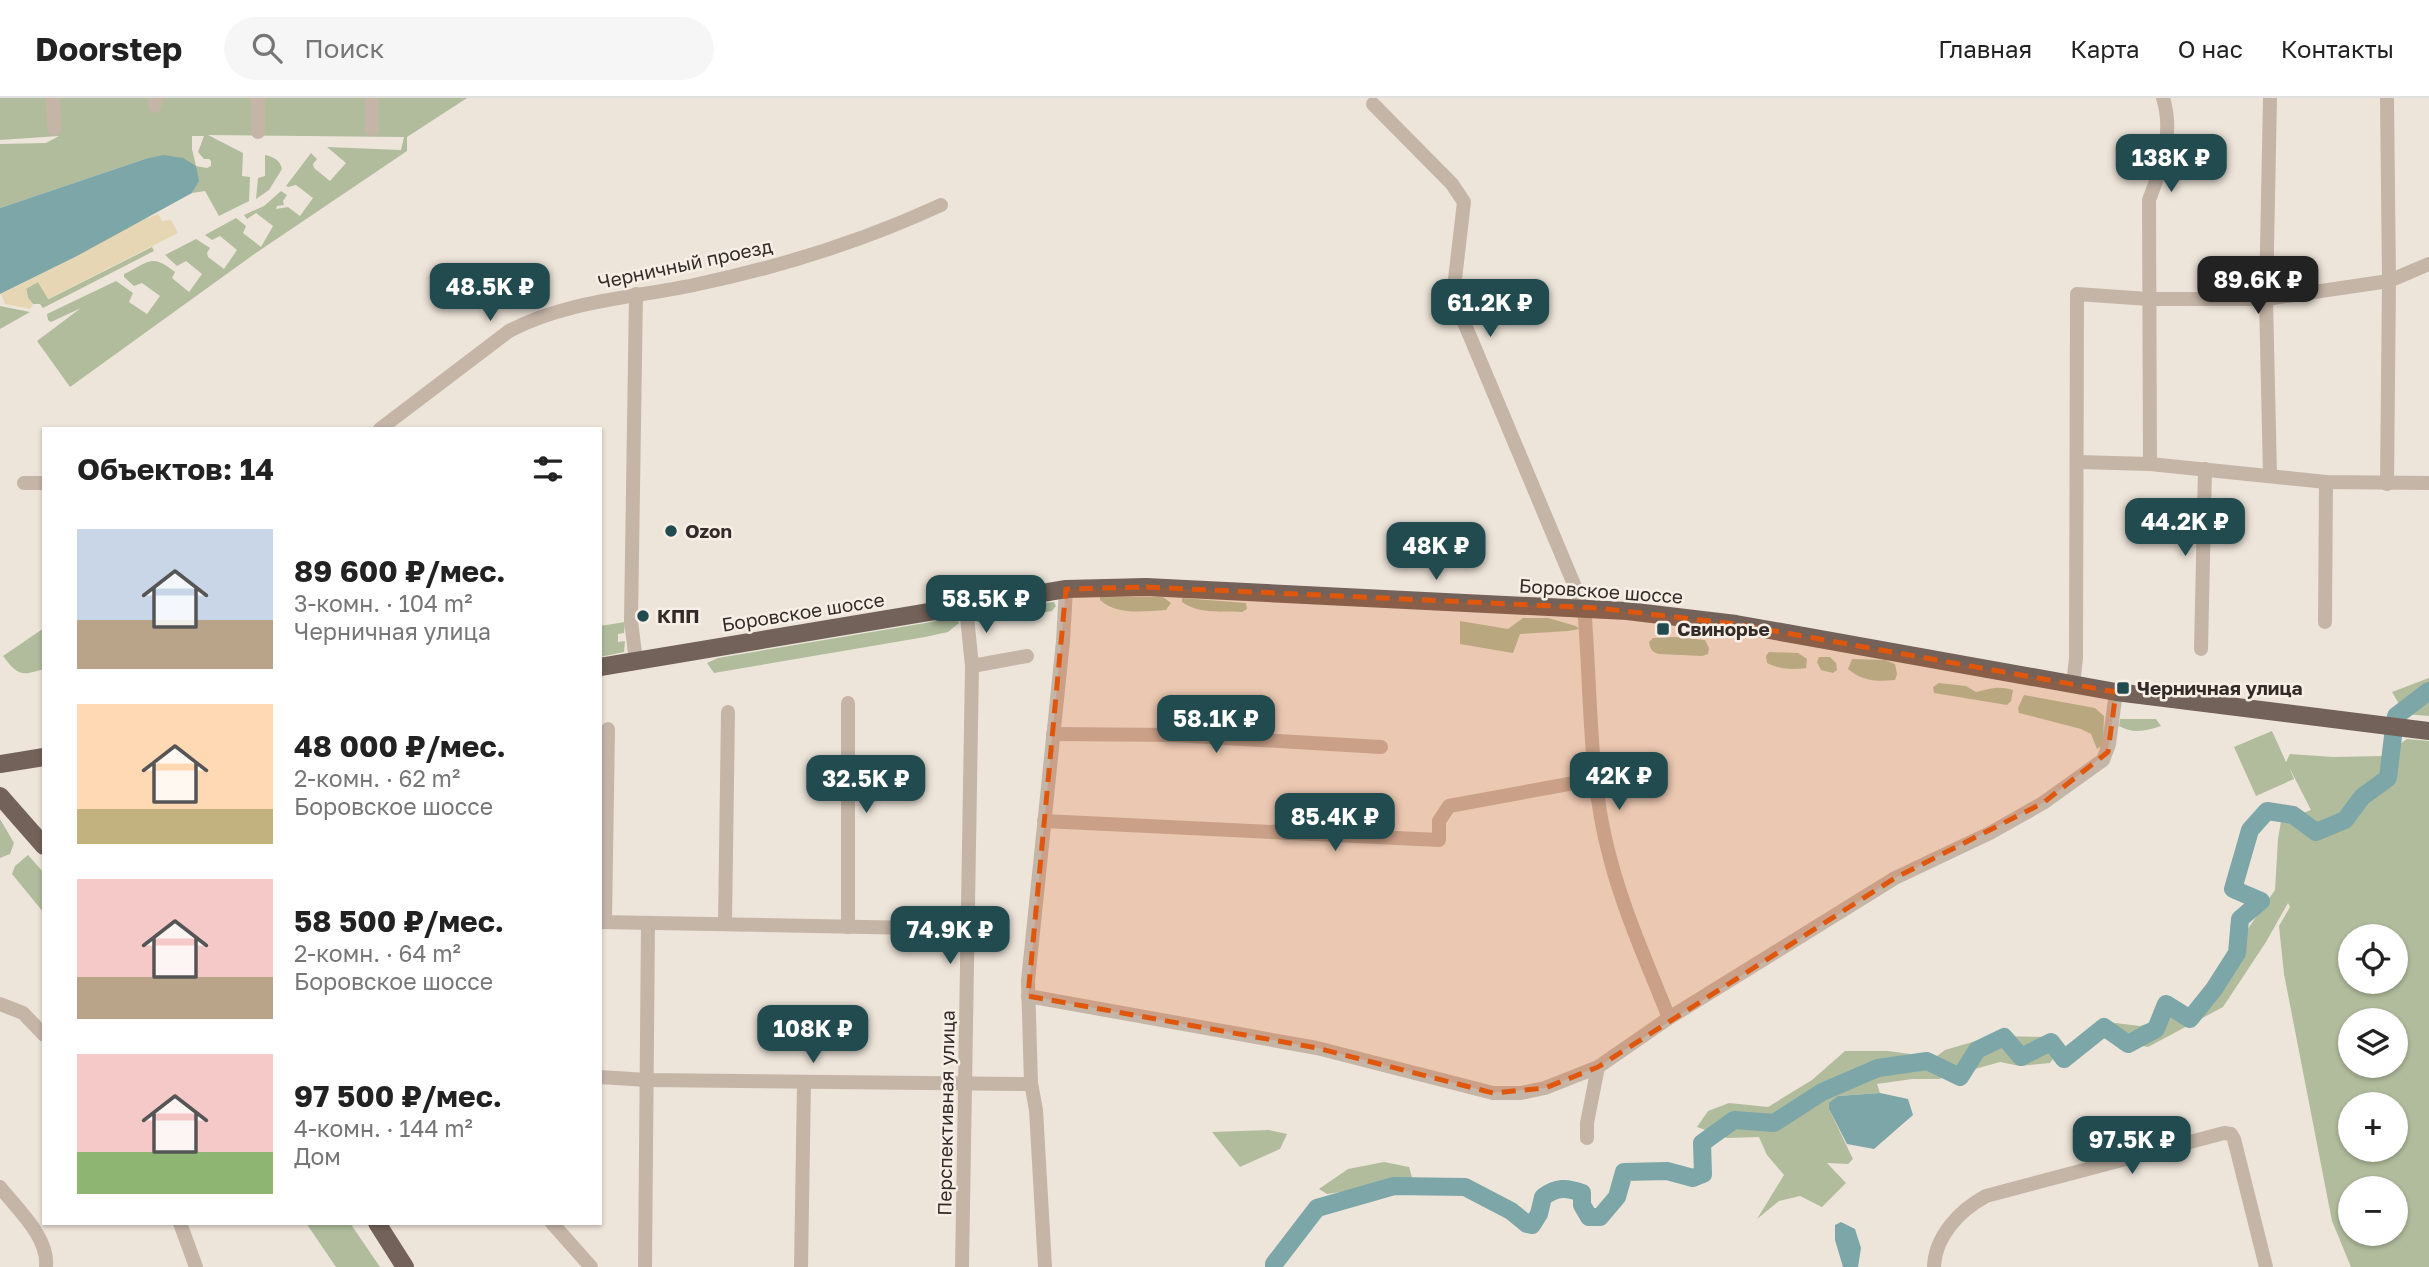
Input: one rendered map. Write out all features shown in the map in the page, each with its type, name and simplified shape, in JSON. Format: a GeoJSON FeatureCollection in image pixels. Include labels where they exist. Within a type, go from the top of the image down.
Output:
{"type":"FeatureCollection","features":[{"type":"Feature","properties":{"kind":"main road","name":"Боровское шоссе"},"geometry":{"type":"LineString","coordinates":[[602,667],[1066,589],[1146,587],[1582,608],[1736,624],[2116,692],[2429,731]]}},
{"type":"Feature","properties":{"kind":"main road"},"geometry":{"type":"LineString","coordinates":[[0,764],[42,757]]}},
{"type":"Feature","properties":{"kind":"main road"},"geometry":{"type":"LineString","coordinates":[[0,796],[42,844]]}},
{"type":"Feature","properties":{"kind":"main road"},"geometry":{"type":"LineString","coordinates":[[378,1225],[405,1267]]}},
{"type":"Feature","properties":{"kind":"street"},"geometry":{"type":"LineString","coordinates":[[53,98],[54,130]]}},
{"type":"Feature","properties":{"kind":"street"},"geometry":{"type":"LineString","coordinates":[[258,98],[258,132]]}},
{"type":"Feature","properties":{"kind":"street"},"geometry":{"type":"LineString","coordinates":[[372,98],[372,129]]}},
{"type":"Feature","properties":{"kind":"street"},"geometry":{"type":"LineString","coordinates":[[2150,464],[2149,200],[2162,169],[2166,149],[2163,98]]}},
{"type":"Feature","properties":{"kind":"street"},"geometry":{"type":"LineString","coordinates":[[2270,98],[2266,299],[2270,475]]}},
{"type":"Feature","properties":{"kind":"street"},"geometry":{"type":"LineString","coordinates":[[2387,98],[2387,484]]}},
{"type":"Feature","properties":{"kind":"street"},"geometry":{"type":"LineString","coordinates":[[1373,104],[1452,184],[1464,202],[1453,296],[1581,601],[1585,619],[1596,779],[1610,858],[1669,1018]]}},
{"type":"Feature","properties":{"kind":"street","name":"Черничный проезд"},"geometry":{"type":"LineString","coordinates":[[383,427],[509,331],[565,308],[765,270],[889,229],[941,205]]}},
{"type":"Feature","properties":{"kind":"street"},"geometry":{"type":"LineString","coordinates":[[2073,685],[2076,658],[2077,294],[2148,299],[2266,299],[2389,281],[2429,264]]}},
{"type":"Feature","properties":{"kind":"street"},"geometry":{"type":"LineString","coordinates":[[636,294],[631,621],[636,661]]}},
{"type":"Feature","properties":{"kind":"street"},"geometry":{"type":"LineString","coordinates":[[2078,462],[2205,468],[2326,482],[2429,483]]}},
{"type":"Feature","properties":{"kind":"street"},"geometry":{"type":"LineString","coordinates":[[2201,649],[2205,468]]}},
{"type":"Feature","properties":{"kind":"street"},"geometry":{"type":"LineString","coordinates":[[2325,622],[2326,482]]}},
{"type":"Feature","properties":{"kind":"street"},"geometry":{"type":"LineString","coordinates":[[24,483],[42,483]]}},
{"type":"Feature","properties":{"kind":"street"},"geometry":{"type":"LineString","coordinates":[[1045,1267],[1036,1110],[1031,1083],[1028,981],[1066,589]]}},
{"type":"Feature","properties":{"kind":"street","name":"Перспективная улица"},"geometry":{"type":"LineString","coordinates":[[962,1267],[972,666],[966,607]]}},
{"type":"Feature","properties":{"kind":"street"},"geometry":{"type":"LineString","coordinates":[[972,666],[1027,656]]}},
{"type":"Feature","properties":{"kind":"street"},"geometry":{"type":"LineString","coordinates":[[1028,996],[1317,1048],[1493,1093],[1521,1093],[1545,1088],[1598,1067],[1669,1018],[1895,878],[1990,833],[2043,803],[2103,760],[2109,744],[2116,692]]}},
{"type":"Feature","properties":{"kind":"street"},"geometry":{"type":"LineString","coordinates":[[848,703],[848,926]]}},
{"type":"Feature","properties":{"kind":"street"},"geometry":{"type":"LineString","coordinates":[[724,924],[729,712]]}},
{"type":"Feature","properties":{"kind":"street"},"geometry":{"type":"LineString","coordinates":[[608,729],[603,922],[968,929]]}},
{"type":"Feature","properties":{"kind":"street"},"geometry":{"type":"LineString","coordinates":[[1052,734],[1174,735],[1381,747]]}},
{"type":"Feature","properties":{"kind":"street"},"geometry":{"type":"LineString","coordinates":[[1044,821],[1439,840],[1439,821],[1449,806],[1596,779]]}},
{"type":"Feature","properties":{"kind":"street"},"geometry":{"type":"LineString","coordinates":[[645,1267],[648,923]]}},
{"type":"Feature","properties":{"kind":"street"},"geometry":{"type":"LineString","coordinates":[[0,1004],[23,1013],[42,1033]]}},
{"type":"Feature","properties":{"kind":"street"},"geometry":{"type":"LineString","coordinates":[[1587,1138],[1587,1123],[1598,1067]]}},
{"type":"Feature","properties":{"kind":"street"},"geometry":{"type":"LineString","coordinates":[[602,1077],[647,1080],[1024,1084]]}},
{"type":"Feature","properties":{"kind":"street"},"geometry":{"type":"LineString","coordinates":[[801,1267],[804,1082]]}},
{"type":"Feature","properties":{"kind":"street"},"geometry":{"type":"LineString","coordinates":[[1934,1267],[1940,1242],[1951,1225],[1967,1208],[1986,1196],[2224,1133],[2231,1134],[2234,1139],[2266,1267]]}},
{"type":"Feature","properties":{"kind":"street"},"geometry":{"type":"LineString","coordinates":[[0,1186],[40,1238],[46,1254],[46,1267]]}},
{"type":"Feature","properties":{"kind":"street"},"geometry":{"type":"LineString","coordinates":[[181,1225],[195,1267]]}},
{"type":"Feature","properties":{"kind":"street"},"geometry":{"type":"LineString","coordinates":[[554,1225],[591,1267]]}},
{"type":"Feature","properties":{"kind":"highlighted area"},"geometry":{"type":"Polygon","coordinates":[[[1146,587],[1598,608],[1736,624],[2116,692],[2108,752],[2043,803],[1895,878],[1598,1067],[1545,1088],[1493,1093],[1317,1048],[1028,996],[1066,589],[1146,587]]]}},
{"type":"Feature","properties":{"kind":"green space"},"geometry":{"type":"Polygon","coordinates":[[[0,98],[467,98],[407,137],[407,151],[253,255],[70,387],[37,341],[81,308],[51,322],[47,314],[116,281],[133,293],[129,302],[147,314],[160,296],[142,283],[134,286],[124,274],[155,261],[175,272],[172,278],[189,292],[202,274],[186,261],[177,266],[165,255],[196,239],[210,248],[208,257],[224,269],[237,250],[220,236],[212,240],[205,235],[236,218],[246,226],[243,233],[261,247],[273,226],[256,213],[247,219],[244,215],[264,206],[281,191],[287,195],[283,201],[284,205],[277,206],[276,209],[288,207],[300,216],[313,198],[296,185],[286,186],[311,153],[317,159],[313,164],[314,168],[330,181],[346,163],[327,147],[401,150],[404,137],[208,135],[243,153],[242,176],[250,177],[249,201],[219,216],[205,191],[192,193],[199,180],[145,159],[0,208],[0,144],[46,143],[59,136],[0,140],[0,98]],[[192,136],[192,149],[196,166],[207,168],[211,166],[211,161],[204,159],[198,152],[204,136],[192,136]]]}},
{"type":"Feature","properties":{"kind":"green space"},"geometry":{"type":"Polygon","coordinates":[[[265,155],[276,159],[282,169],[269,190],[256,199],[258,178],[265,176],[265,155]]]}},
{"type":"Feature","properties":{"kind":"green space"},"geometry":{"type":"Polygon","coordinates":[[[152,247],[154,251],[43,308],[40,304],[33,304],[28,298],[26,288],[38,282],[49,299],[152,247]]]}},
{"type":"Feature","properties":{"kind":"green space"},"geometry":{"type":"Polygon","coordinates":[[[0,306],[30,312],[0,329],[0,306]]]}},
{"type":"Feature","properties":{"kind":"green space"},"geometry":{"type":"Polygon","coordinates":[[[1100,597],[1163,597],[1171,603],[1166,610],[1131,611],[1107,605],[1100,597]]]}},
{"type":"Feature","properties":{"kind":"green space"},"geometry":{"type":"Polygon","coordinates":[[[1182,598],[1246,603],[1247,609],[1242,612],[1203,610],[1188,606],[1182,602],[1182,598]]]}},
{"type":"Feature","properties":{"kind":"green space"},"geometry":{"type":"Polygon","coordinates":[[[1054,602],[1056,606],[1052,611],[982,623],[976,621],[977,615],[988,611],[1054,602]]]}},
{"type":"Feature","properties":{"kind":"green space"},"geometry":{"type":"Polygon","coordinates":[[[1523,618],[1548,618],[1579,629],[1520,634],[1513,653],[1460,644],[1460,621],[1508,629],[1523,618]]]}},
{"type":"Feature","properties":{"kind":"green space"},"geometry":{"type":"Polygon","coordinates":[[[949,619],[959,623],[948,632],[925,637],[714,673],[707,663],[718,658],[949,619]]]}},
{"type":"Feature","properties":{"kind":"green space"},"geometry":{"type":"Polygon","coordinates":[[[625,622],[624,633],[618,634],[618,642],[625,641],[624,652],[602,657],[602,626],[625,622]]]}},
{"type":"Feature","properties":{"kind":"green space"},"geometry":{"type":"Polygon","coordinates":[[[42,629],[42,670],[20,673],[3,656],[42,629]]]}},
{"type":"Feature","properties":{"kind":"green space"},"geometry":{"type":"Polygon","coordinates":[[[1653,638],[1705,640],[1709,648],[1708,654],[1659,654],[1653,651],[1649,642],[1653,638]]]}},
{"type":"Feature","properties":{"kind":"green space"},"geometry":{"type":"Polygon","coordinates":[[[1769,652],[1798,653],[1807,659],[1806,668],[1777,667],[1767,663],[1766,656],[1769,652]]]}},
{"type":"Feature","properties":{"kind":"green space"},"geometry":{"type":"Polygon","coordinates":[[[1819,657],[1830,657],[1836,663],[1837,670],[1833,673],[1821,670],[1817,662],[1819,657]]]}},
{"type":"Feature","properties":{"kind":"green space"},"geometry":{"type":"Polygon","coordinates":[[[1852,659],[1885,660],[1895,664],[1895,680],[1876,681],[1859,676],[1848,669],[1852,659]]]}},
{"type":"Feature","properties":{"kind":"green space"},"geometry":{"type":"Polygon","coordinates":[[[2429,678],[2429,716],[2405,714],[2392,692],[2429,678]]]}},
{"type":"Feature","properties":{"kind":"green space"},"geometry":{"type":"Polygon","coordinates":[[[1939,683],[1966,686],[1976,692],[1998,688],[2013,690],[2011,701],[2007,705],[1934,693],[1933,687],[1939,683]]]}},
{"type":"Feature","properties":{"kind":"green space"},"geometry":{"type":"Polygon","coordinates":[[[2024,695],[2095,708],[2104,716],[2103,745],[2097,749],[2091,734],[2081,729],[2019,713],[2018,708],[2024,695]]]}},
{"type":"Feature","properties":{"kind":"green space"},"geometry":{"type":"Polygon","coordinates":[[[2120,719],[2156,719],[2161,726],[2134,731],[2119,726],[2120,719]]]}},
{"type":"Feature","properties":{"kind":"green space"},"geometry":{"type":"Polygon","coordinates":[[[2272,731],[2286,762],[2290,754],[2383,756],[2407,739],[2429,741],[2429,1267],[2351,1267],[2342,1246],[2408,1246],[2408,1176],[2338,1176],[2338,1236],[2332,1221],[2284,974],[2279,926],[2290,907],[2288,903],[2223,1007],[2148,1047],[2103,1038],[2107,1022],[2140,1026],[2186,1011],[2207,987],[2275,890],[2281,821],[2311,810],[2289,767],[2294,779],[2256,796],[2234,747],[2272,731]]]}},
{"type":"Feature","properties":{"kind":"green space"},"geometry":{"type":"Polygon","coordinates":[[[0,819],[14,843],[10,854],[0,858],[0,819]]]}},
{"type":"Feature","properties":{"kind":"green space"},"geometry":{"type":"Polygon","coordinates":[[[28,855],[42,871],[42,911],[12,874],[15,866],[28,855]]]}},
{"type":"Feature","properties":{"kind":"green space"},"geometry":{"type":"Polygon","coordinates":[[[1993,1036],[2051,1037],[2063,1044],[2050,1063],[2020,1066],[2000,1062],[1939,1079],[1912,1079],[1877,1084],[1880,1093],[1838,1096],[1829,1109],[1853,1159],[1848,1164],[1827,1163],[1846,1183],[1822,1207],[1800,1196],[1779,1201],[1757,1219],[1784,1175],[1767,1155],[1759,1137],[1727,1138],[1697,1127],[1708,1111],[1729,1103],[1768,1107],[1812,1080],[1845,1051],[1910,1054],[1924,1066],[1945,1050],[1993,1036]]]}},
{"type":"Feature","properties":{"kind":"green space"},"geometry":{"type":"Polygon","coordinates":[[[1269,1130],[1287,1134],[1280,1149],[1240,1167],[1212,1132],[1269,1130]]]}},
{"type":"Feature","properties":{"kind":"green space"},"geometry":{"type":"Polygon","coordinates":[[[1384,1162],[1409,1167],[1413,1181],[1327,1194],[1319,1189],[1348,1169],[1384,1162]]]}},
{"type":"Feature","properties":{"kind":"green space"},"geometry":{"type":"Polygon","coordinates":[[[307,1225],[351,1225],[380,1267],[336,1267],[307,1225]]]}},
{"type":"Feature","properties":{"kind":"sand"},"geometry":{"type":"Polygon","coordinates":[[[158,214],[162,221],[171,220],[178,233],[48,299],[38,282],[26,289],[33,304],[30,309],[5,304],[1,294],[77,256],[130,225],[158,214]]]}},
{"type":"Feature","properties":{"kind":"water"},"geometry":{"type":"Polygon","coordinates":[[[164,155],[183,158],[196,166],[199,181],[192,193],[77,256],[0,294],[0,208],[164,155]]]}},
{"type":"Feature","properties":{"kind":"water"},"geometry":{"type":"Polygon","coordinates":[[[1880,1093],[1908,1099],[1913,1115],[1874,1149],[1847,1144],[1829,1109],[1829,1103],[1838,1096],[1880,1093]]]}},
{"type":"Feature","properties":{"kind":"water"},"geometry":{"type":"Polygon","coordinates":[[[1841,1222],[1855,1229],[1861,1248],[1858,1267],[1843,1267],[1835,1240],[1835,1225],[1841,1222]]]}},
{"type":"Feature","properties":{"kind":"waterway"},"geometry":{"type":"LineString","coordinates":[[2396,716],[2429,691]]}},
{"type":"Feature","properties":{"kind":"waterway"},"geometry":{"type":"LineString","coordinates":[[1274,1267],[1317,1208],[1394,1186],[1465,1187],[1532,1225],[1539,1214],[1543,1197],[1553,1191],[1571,1190],[1582,1193],[1582,1205],[1589,1217],[1600,1217],[1617,1197],[1624,1172],[1667,1171],[1693,1178],[1703,1174],[1702,1143],[1734,1120],[1774,1123],[1822,1092],[1878,1068],[1927,1061],[1960,1077],[1977,1050],[2004,1037],[2021,1057],[2051,1042],[2064,1059],[2104,1027],[2128,1044],[2156,1029],[2166,1004],[2190,1019],[2214,989],[2237,953],[2240,919],[2261,901],[2233,889],[2250,830],[2267,811],[2293,815],[2316,832],[2345,820],[2362,797],[2388,778],[2393,736]]}},
{"type":"Feature","properties":{"kind":"place","name":"Ozon"},"geometry":{"type":"Point","coordinates":[671,531]}},
{"type":"Feature","properties":{"kind":"place","name":"КПП"},"geometry":{"type":"Point","coordinates":[643,616]}},
{"type":"Feature","properties":{"kind":"place","name":"Свинорье"},"geometry":{"type":"Point","coordinates":[1663,629]}},
{"type":"Feature","properties":{"kind":"place","name":"Черничная улица"},"geometry":{"type":"Point","coordinates":[2123,688]}}]}
